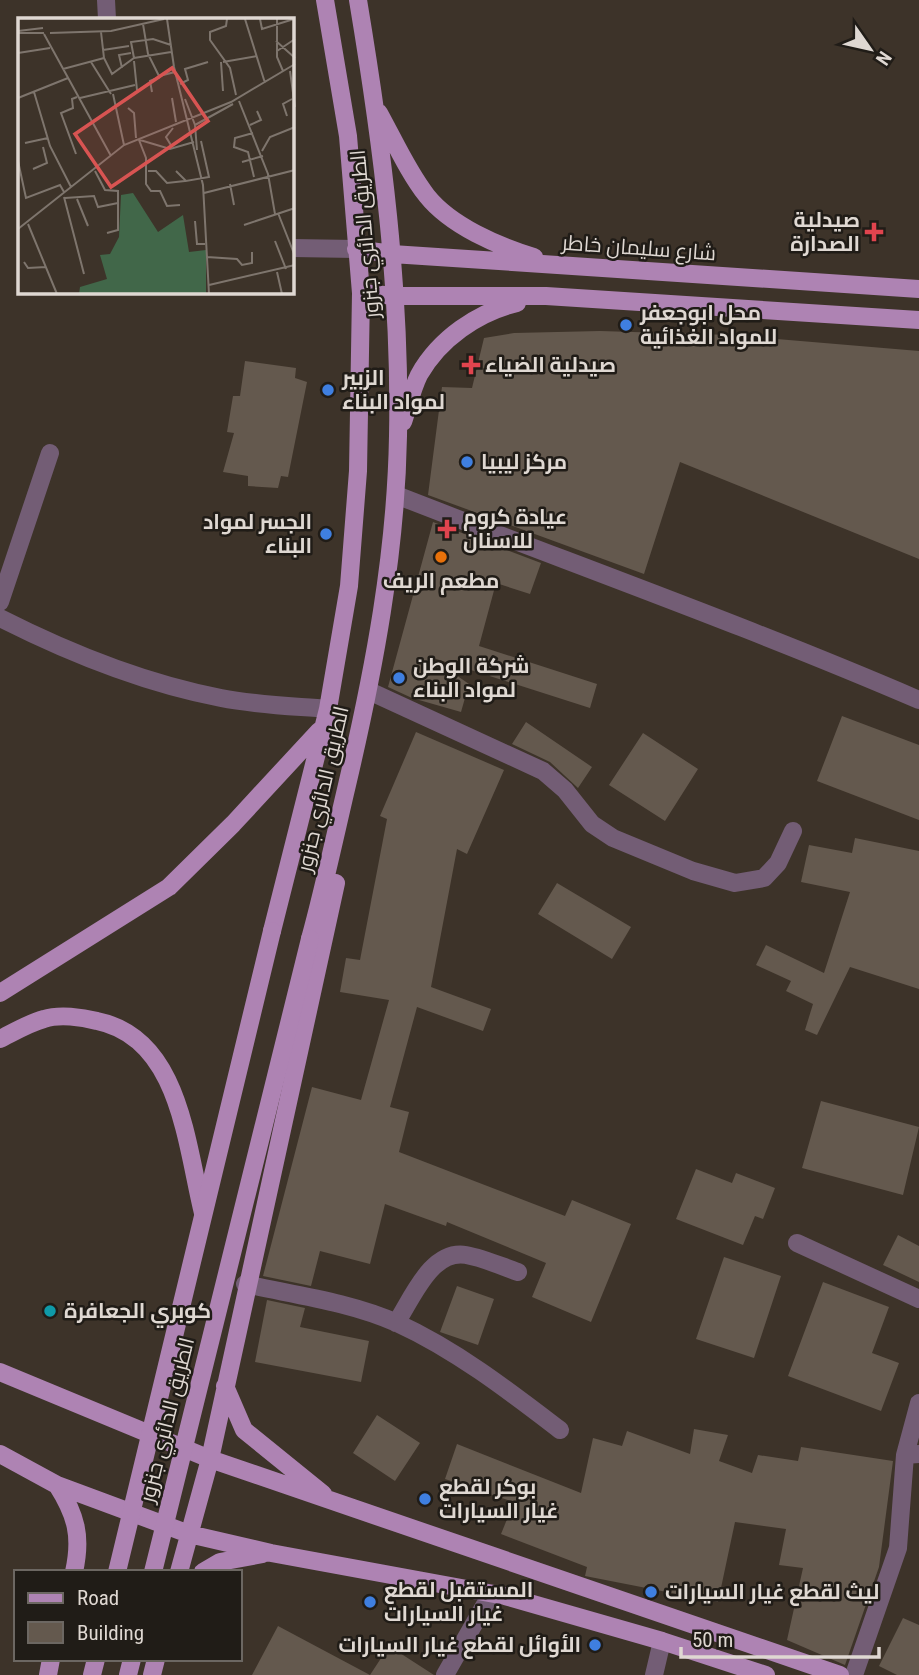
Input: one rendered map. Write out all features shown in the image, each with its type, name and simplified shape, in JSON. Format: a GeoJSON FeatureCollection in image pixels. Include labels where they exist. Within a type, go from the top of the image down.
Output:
{"type":"FeatureCollection","features":[{"type":"Feature","properties":{"kind":"main road","name":"الطريق الدائري جنزور"},"geometry":{"type":"LineString","coordinates":[[117,1570],[321,728],[328,709],[349,586],[358,471],[361,293],[348,136],[325,0]]}},
{"type":"Feature","properties":{"kind":"main road","name":"الطريق الدائري جنزور"},"geometry":{"type":"LineString","coordinates":[[153,1570],[348,784],[369,691],[389,565],[396,495],[398,435],[396,296],[375,107],[358,0]]}},
{"type":"Feature","properties":{"kind":"main road"},"geometry":{"type":"LineString","coordinates":[[375,107],[428,197],[448,215],[511,250],[564,266]]}},
{"type":"Feature","properties":{"kind":"main road","name":"شارع سليمان خاطر"},"geometry":{"type":"LineString","coordinates":[[356,249],[392,254],[919,289]]}},
{"type":"Feature","properties":{"kind":"main road"},"geometry":{"type":"LineString","coordinates":[[361,293],[396,296],[546,296],[919,320]]}},
{"type":"Feature","properties":{"kind":"main road"},"geometry":{"type":"LineString","coordinates":[[398,435],[419,375],[447,340],[470,322],[496,308],[546,296]]}},
{"type":"Feature","properties":{"kind":"main road"},"geometry":{"type":"LineString","coordinates":[[0,993],[169,887],[233,824],[321,728]]}},
{"type":"Feature","properties":{"kind":"main road"},"geometry":{"type":"LineString","coordinates":[[180,1570],[209,1459],[328,927],[343,837],[348,784]]}},
{"type":"Feature","properties":{"kind":"main road"},"geometry":{"type":"LineString","coordinates":[[0,1039],[46,1018],[84,1018],[116,1025],[147,1046],[164,1070],[172,1091],[203,1213]]}},
{"type":"Feature","properties":{"kind":"main road"},"geometry":{"type":"LineString","coordinates":[[0,1372],[209,1459],[840,1675]]}},
{"type":"Feature","properties":{"kind":"main road"},"geometry":{"type":"LineString","coordinates":[[225,1385],[244,1430],[337,1505]]}},
{"type":"Feature","properties":{"kind":"main road"},"geometry":{"type":"LineString","coordinates":[[0,1454],[57,1485],[190,1534],[271,1553],[491,1594],[663,1641],[766,1675]]}},
{"type":"Feature","properties":{"kind":"main road"},"geometry":{"type":"LineString","coordinates":[[57,1485],[72,1509],[78,1526],[79,1546],[74,1570]]}},
{"type":"Feature","properties":{"kind":"main road"},"geometry":{"type":"LineString","coordinates":[[206,1570],[220,1562],[271,1553]]}},
{"type":"Feature","properties":{"kind":"street"},"geometry":{"type":"LineString","coordinates":[[106,0],[107,18]]}},
{"type":"Feature","properties":{"kind":"street"},"geometry":{"type":"LineString","coordinates":[[294,248],[356,249]]}},
{"type":"Feature","properties":{"kind":"street"},"geometry":{"type":"LineString","coordinates":[[0,602],[50,453]]}},
{"type":"Feature","properties":{"kind":"street"},"geometry":{"type":"LineString","coordinates":[[396,495],[681,606],[762,634],[919,700]]}},
{"type":"Feature","properties":{"kind":"street"},"geometry":{"type":"LineString","coordinates":[[0,618],[55,646],[141,679],[222,698],[328,709]]}},
{"type":"Feature","properties":{"kind":"street"},"geometry":{"type":"LineString","coordinates":[[369,691],[544,771],[565,790],[592,824],[613,838],[694,871],[735,883],[764,878],[778,863],[793,831]]}},
{"type":"Feature","properties":{"kind":"street"},"geometry":{"type":"LineString","coordinates":[[796,1243],[919,1299]]}},
{"type":"Feature","properties":{"kind":"street"},"geometry":{"type":"LineString","coordinates":[[396,1323],[431,1268],[448,1256],[464,1255],[518,1272]]}},
{"type":"Feature","properties":{"kind":"street"},"geometry":{"type":"LineString","coordinates":[[246,1284],[341,1305],[396,1323],[506,1389],[560,1430]]}},
{"type":"Feature","properties":{"kind":"street"},"geometry":{"type":"LineString","coordinates":[[854,1675],[898,1548],[919,1403]]}},
{"type":"Feature","properties":{"kind":"street"},"geometry":{"type":"LineString","coordinates":[[445,1675],[491,1594]]}},
{"type":"Feature","properties":{"kind":"street"},"geometry":{"type":"LineString","coordinates":[[654,1675],[663,1641]]}},
{"type":"Feature","properties":{"kind":"building"},"geometry":{"type":"Polygon","coordinates":[[[600,331],[731,335],[919,351],[919,559],[680,462],[644,574],[428,495],[442,387],[472,388],[484,338],[514,333],[600,331]]]}},
{"type":"Feature","properties":{"kind":"building"},"geometry":{"type":"Polygon","coordinates":[[[245,361],[296,368],[295,378],[307,382],[288,477],[281,476],[278,488],[248,486],[248,476],[223,472],[234,433],[227,432],[233,396],[240,396],[245,361]]]}},
{"type":"Feature","properties":{"kind":"building"},"geometry":{"type":"Polygon","coordinates":[[[433,522],[541,563],[530,594],[496,583],[479,646],[597,684],[590,708],[430,657],[469,684],[461,712],[412,698],[388,687],[433,522]]]}},
{"type":"Feature","properties":{"kind":"building"},"geometry":{"type":"Polygon","coordinates":[[[842,716],[919,745],[919,820],[817,781],[842,716]]]}},
{"type":"Feature","properties":{"kind":"building"},"geometry":{"type":"Polygon","coordinates":[[[526,722],[592,767],[578,788],[550,762],[512,744],[526,722]]]}},
{"type":"Feature","properties":{"kind":"building"},"geometry":{"type":"Polygon","coordinates":[[[416,732],[504,770],[467,854],[457,849],[431,987],[491,1009],[483,1031],[417,1007],[390,1107],[409,1112],[399,1152],[565,1216],[572,1200],[631,1224],[591,1322],[532,1297],[546,1263],[447,1222],[446,1226],[385,1204],[370,1264],[320,1251],[311,1286],[263,1276],[312,1087],[361,1100],[389,1000],[340,992],[346,958],[360,960],[387,819],[380,816],[416,732]]]}},
{"type":"Feature","properties":{"kind":"building"},"geometry":{"type":"Polygon","coordinates":[[[643,733],[698,769],[665,821],[609,785],[643,733]]]}},
{"type":"Feature","properties":{"kind":"building"},"geometry":{"type":"Polygon","coordinates":[[[855,838],[919,851],[919,989],[850,967],[817,1035],[805,1030],[813,1004],[786,991],[791,981],[756,965],[766,945],[824,973],[850,892],[801,882],[809,845],[852,853],[855,838]]]}},
{"type":"Feature","properties":{"kind":"building"},"geometry":{"type":"Polygon","coordinates":[[[557,883],[631,927],[612,959],[538,914],[557,883]]]}},
{"type":"Feature","properties":{"kind":"building"},"geometry":{"type":"Polygon","coordinates":[[[821,1101],[919,1127],[903,1195],[802,1168],[821,1101]]]}},
{"type":"Feature","properties":{"kind":"building"},"geometry":{"type":"Polygon","coordinates":[[[696,1169],[732,1183],[736,1173],[775,1188],[763,1219],[755,1216],[743,1245],[676,1219],[696,1169]]]}},
{"type":"Feature","properties":{"kind":"building"},"geometry":{"type":"Polygon","coordinates":[[[898,1235],[919,1246],[919,1282],[883,1265],[898,1235]]]}},
{"type":"Feature","properties":{"kind":"building"},"geometry":{"type":"Polygon","coordinates":[[[724,1257],[781,1276],[754,1358],[696,1339],[724,1257]]]}},
{"type":"Feature","properties":{"kind":"building"},"geometry":{"type":"Polygon","coordinates":[[[823,1282],[889,1307],[872,1353],[899,1363],[881,1411],[788,1376],[823,1282]]]}},
{"type":"Feature","properties":{"kind":"building"},"geometry":{"type":"Polygon","coordinates":[[[457,1286],[494,1299],[478,1345],[440,1332],[457,1286]]]}},
{"type":"Feature","properties":{"kind":"building"},"geometry":{"type":"Polygon","coordinates":[[[267,1300],[305,1308],[300,1327],[369,1341],[361,1382],[255,1362],[267,1300]]]}},
{"type":"Feature","properties":{"kind":"building"},"geometry":{"type":"Polygon","coordinates":[[[377,1415],[420,1443],[395,1481],[353,1453],[377,1415]]]}},
{"type":"Feature","properties":{"kind":"building"},"geometry":{"type":"Polygon","coordinates":[[[694,1429],[728,1435],[719,1461],[752,1473],[758,1455],[798,1461],[801,1447],[893,1461],[879,1567],[845,1665],[787,1640],[803,1568],[779,1565],[786,1529],[735,1522],[718,1602],[585,1576],[587,1567],[501,1534],[514,1502],[445,1479],[457,1444],[581,1493],[593,1438],[622,1446],[627,1431],[690,1454],[694,1429]]]}},
{"type":"Feature","properties":{"kind":"building"},"geometry":{"type":"Polygon","coordinates":[[[903,1618],[919,1625],[919,1675],[897,1675],[879,1666],[903,1618]]]}},
{"type":"Feature","properties":{"kind":"building"},"geometry":{"type":"Polygon","coordinates":[[[278,1626],[370,1675],[252,1675],[278,1626]]]}},
{"type":"Feature","properties":{"kind":"building"},"geometry":{"type":"Polygon","coordinates":[[[389,1646],[434,1675],[370,1675],[389,1646]]]}},
{"type":"Feature","properties":{"kind":"place","name":"صيدلية الصدارة"},"geometry":{"type":"Point","coordinates":[874,232]}},
{"type":"Feature","properties":{"kind":"place","name":"محل ابوجعفر للمواد الغذائية"},"geometry":{"type":"Point","coordinates":[626,325]}},
{"type":"Feature","properties":{"kind":"place","name":"صيدلية الضياء"},"geometry":{"type":"Point","coordinates":[471,365]}},
{"type":"Feature","properties":{"kind":"place","name":"الزبير لمواد البناء"},"geometry":{"type":"Point","coordinates":[328,390]}},
{"type":"Feature","properties":{"kind":"place","name":"مركز ليبيا"},"geometry":{"type":"Point","coordinates":[467,462]}},
{"type":"Feature","properties":{"kind":"place","name":"عيادة كروم للاسنان"},"geometry":{"type":"Point","coordinates":[447,529]}},
{"type":"Feature","properties":{"kind":"place","name":"الجسر لمواد البناء"},"geometry":{"type":"Point","coordinates":[326,534]}},
{"type":"Feature","properties":{"kind":"place","name":"مطعم الريف"},"geometry":{"type":"Point","coordinates":[441,557]}},
{"type":"Feature","properties":{"kind":"place","name":"شركة الوطن لمواد البناء"},"geometry":{"type":"Point","coordinates":[399,678]}},
{"type":"Feature","properties":{"kind":"place","name":"كوبري الجعافرة"},"geometry":{"type":"Point","coordinates":[50,1311]}},
{"type":"Feature","properties":{"kind":"place","name":"بوكر لقطع غيار السيارات"},"geometry":{"type":"Point","coordinates":[425,1499]}},
{"type":"Feature","properties":{"kind":"place","name":"ليث لقطع غيار السيارات"},"geometry":{"type":"Point","coordinates":[651,1592]}},
{"type":"Feature","properties":{"kind":"place","name":"المستقبل لقطع غيار السيارات"},"geometry":{"type":"Point","coordinates":[370,1602]}},
{"type":"Feature","properties":{"kind":"place","name":"الأوائل لقطع غيار السيارات"},"geometry":{"type":"Point","coordinates":[595,1645]}}]}
